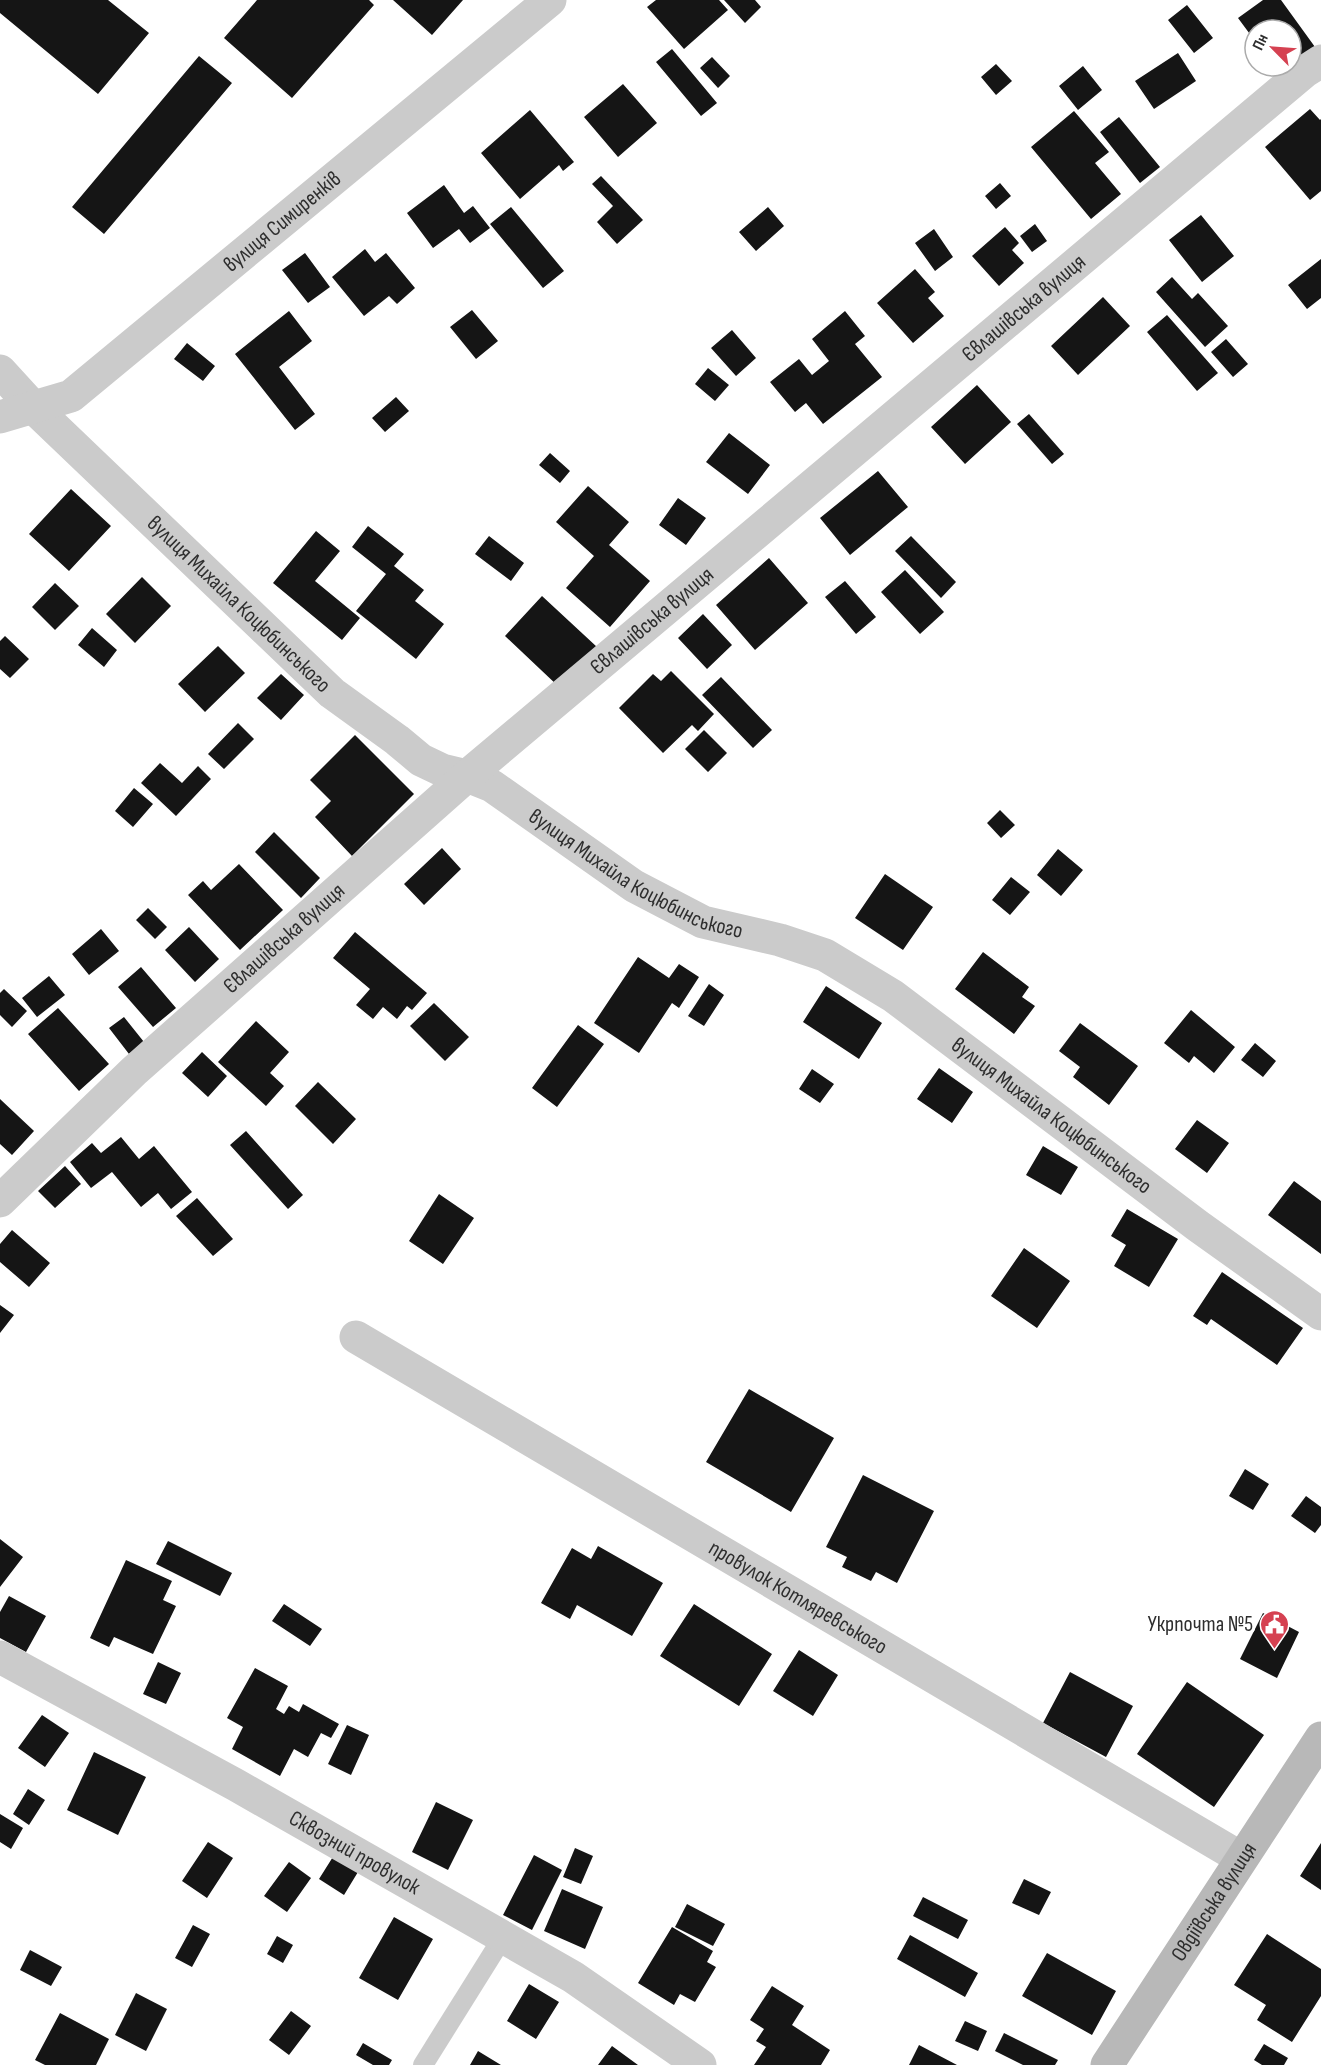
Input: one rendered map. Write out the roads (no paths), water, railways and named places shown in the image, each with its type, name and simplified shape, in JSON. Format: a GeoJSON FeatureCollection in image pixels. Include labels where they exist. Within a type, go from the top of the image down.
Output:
{"type":"FeatureCollection","features":[{"type":"Feature","properties":{"kind":"main road","name":"Овдіївська вулиця"},"geometry":{"type":"LineString","coordinates":[[1107,2065],[1321,1738]]}},
{"type":"Feature","properties":{"kind":"street","name":"вулиця Симиренків"},"geometry":{"type":"LineString","coordinates":[[0,417],[71,396],[550,0]]}},
{"type":"Feature","properties":{"kind":"street","name":"Євлашівська вулиця"},"geometry":{"type":"LineString","coordinates":[[0,1201],[135,1071],[468,776],[1078,261],[1295,80],[1321,61]]}},
{"type":"Feature","properties":{"kind":"street","name":"вулиця Михайла Коцюбинського"},"geometry":{"type":"LineString","coordinates":[[0,370],[32,406],[332,693],[421,760],[442,770],[468,776],[492,786],[634,886],[704,922],[780,940],[825,956],[893,996],[1198,1226],[1321,1314]]}},
{"type":"Feature","properties":{"kind":"street","name":"провулок Котляревського"},"geometry":{"type":"LineString","coordinates":[[356,1337],[1241,1858]]}},
{"type":"Feature","properties":{"kind":"street","name":"Сквозний провулок"},"geometry":{"type":"LineString","coordinates":[[0,1657],[246,1791],[573,1977],[700,2065]]}},
{"type":"Feature","properties":{"kind":"lane"},"geometry":{"type":"LineString","coordinates":[[423,2065],[503,1937]]}},
{"type":"Feature","properties":{"kind":"place","name":"Укрпочта №5"},"geometry":{"type":"Point","coordinates":[1274,1650]}}]}
